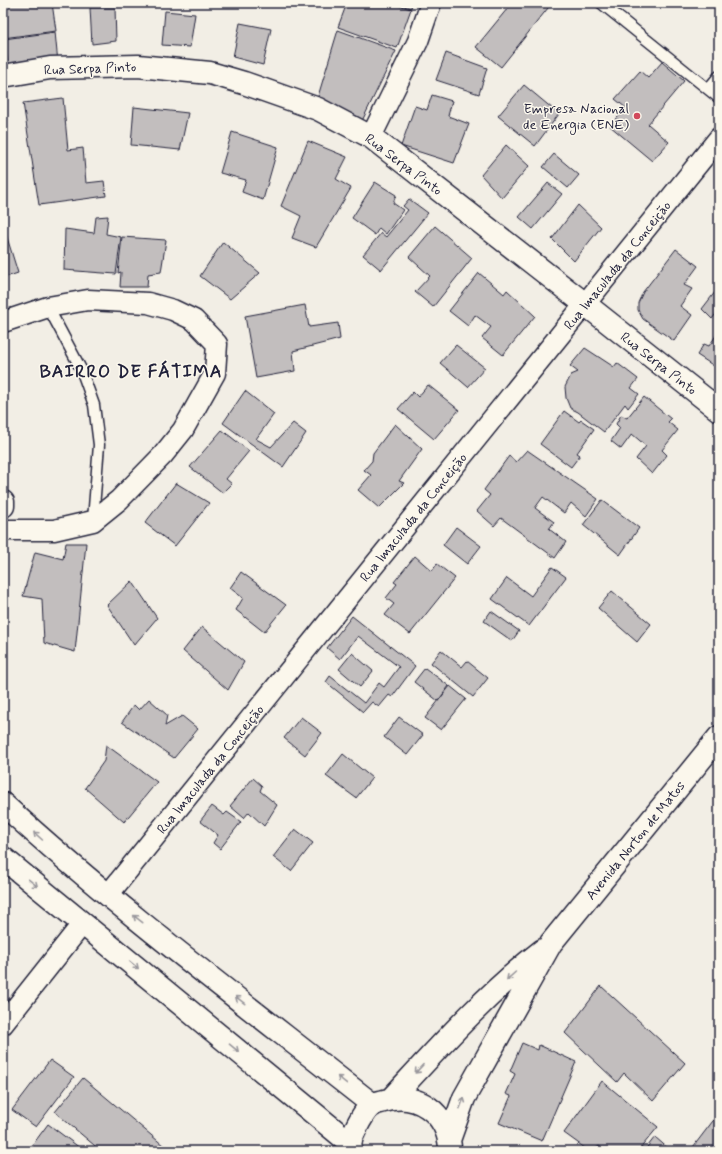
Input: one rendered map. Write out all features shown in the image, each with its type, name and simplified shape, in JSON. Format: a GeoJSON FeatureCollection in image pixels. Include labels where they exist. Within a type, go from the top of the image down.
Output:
{"type":"FeatureCollection","features":[{"type":"Feature","properties":{"kind":"street"},"geometry":{"type":"LineString","coordinates":[[371,137],[418,41],[430,3]]}},
{"type":"Feature","properties":{"kind":"street","name":"Rua Serpa Pinto"},"geometry":{"type":"LineString","coordinates":[[3,76],[50,68],[138,66],[210,73],[244,83],[318,109],[371,137],[719,410]]}},
{"type":"Feature","properties":{"kind":"street","name":"Rua Imaculada da Conceição"},"geometry":{"type":"LineString","coordinates":[[108,896],[719,138]]}},
{"type":"Feature","properties":{"kind":"street"},"geometry":{"type":"LineString","coordinates":[[3,322],[48,307],[88,300],[148,303],[173,310],[194,320],[217,344],[215,373],[183,430],[163,455],[120,500],[93,521],[54,530],[3,530]]}},
{"type":"Feature","properties":{"kind":"street","name":"Avenida Norton de Matos"},"geometry":{"type":"LineString","coordinates":[[449,1146],[464,1098],[552,943],[719,738]]}},
{"type":"Feature","properties":{"kind":"street"},"geometry":{"type":"LineString","coordinates":[[3,804],[46,844],[108,896],[382,1102],[411,1099],[429,1107],[442,1121],[449,1146]]}},
{"type":"Feature","properties":{"kind":"street"},"geometry":{"type":"LineString","coordinates":[[3,858],[83,923],[350,1147]]}},
{"type":"Feature","properties":{"kind":"street"},"geometry":{"type":"LineString","coordinates":[[3,1024],[83,923]]}},
{"type":"Feature","properties":{"kind":"street","name":"Avenida Norton de Matos"},"geometry":{"type":"LineString","coordinates":[[350,1147],[360,1120],[382,1102],[480,1005],[525,964],[552,943]]}},
{"type":"Feature","properties":{"kind":"lane"},"geometry":{"type":"LineString","coordinates":[[601,3],[719,98]]}},
{"type":"Feature","properties":{"kind":"lane"},"geometry":{"type":"LineString","coordinates":[[708,90],[719,76]]}},
{"type":"Feature","properties":{"kind":"lane"},"geometry":{"type":"LineString","coordinates":[[48,307],[81,369],[94,405],[99,445],[93,521]]}},
{"type":"Feature","properties":{"kind":"building"},"geometry":{"type":"Polygon","coordinates":[[[3,3],[52,3],[56,31],[3,38],[3,3]]]}},
{"type":"Feature","properties":{"kind":"building"},"geometry":{"type":"Polygon","coordinates":[[[347,3],[390,3],[411,9],[397,48],[338,27],[347,3]]]}},
{"type":"Feature","properties":{"kind":"building"},"geometry":{"type":"Polygon","coordinates":[[[393,3],[412,3],[411,8],[393,3]]]}},
{"type":"Feature","properties":{"kind":"building"},"geometry":{"type":"Polygon","coordinates":[[[512,3],[552,3],[501,67],[476,47],[512,3]]]}},
{"type":"Feature","properties":{"kind":"building"},"geometry":{"type":"Polygon","coordinates":[[[90,8],[115,8],[116,41],[92,44],[90,8]]]}},
{"type":"Feature","properties":{"kind":"building"},"geometry":{"type":"Polygon","coordinates":[[[165,11],[195,14],[190,47],[162,45],[165,11]]]}},
{"type":"Feature","properties":{"kind":"building"},"geometry":{"type":"Polygon","coordinates":[[[240,23],[271,29],[263,65],[233,57],[240,23]]]}},
{"type":"Feature","properties":{"kind":"building"},"geometry":{"type":"Polygon","coordinates":[[[338,30],[396,51],[361,123],[316,103],[338,30]]]}},
{"type":"Feature","properties":{"kind":"building"},"geometry":{"type":"Polygon","coordinates":[[[55,32],[58,63],[9,70],[4,39],[55,32]]]}},
{"type":"Feature","properties":{"kind":"building"},"geometry":{"type":"Polygon","coordinates":[[[446,53],[487,68],[479,94],[436,80],[446,53]]]}},
{"type":"Feature","properties":{"kind":"building","name":"Empresa Nacional de Energia (ENE)"},"geometry":{"type":"Polygon","coordinates":[[[662,62],[684,81],[648,124],[669,142],[652,161],[610,126],[626,108],[615,99],[640,71],[648,78],[662,62]]]}},
{"type":"Feature","properties":{"kind":"building"},"geometry":{"type":"Polygon","coordinates":[[[524,85],[559,114],[535,146],[498,116],[524,85]]]}},
{"type":"Feature","properties":{"kind":"building"},"geometry":{"type":"Polygon","coordinates":[[[432,95],[452,101],[448,116],[469,124],[454,163],[401,146],[415,106],[427,110],[432,95]]]}},
{"type":"Feature","properties":{"kind":"building"},"geometry":{"type":"Polygon","coordinates":[[[63,98],[68,150],[83,148],[86,183],[104,181],[106,196],[39,205],[23,103],[63,98]]]}},
{"type":"Feature","properties":{"kind":"building"},"geometry":{"type":"Polygon","coordinates":[[[134,107],[188,113],[180,150],[131,145],[134,107]]]}},
{"type":"Feature","properties":{"kind":"building"},"geometry":{"type":"Polygon","coordinates":[[[232,132],[278,147],[263,200],[242,192],[246,180],[220,173],[232,132]]]}},
{"type":"Feature","properties":{"kind":"building"},"geometry":{"type":"Polygon","coordinates":[[[308,141],[347,157],[336,179],[351,188],[316,247],[292,238],[301,216],[281,206],[308,141]]]}},
{"type":"Feature","properties":{"kind":"building"},"geometry":{"type":"Polygon","coordinates":[[[506,145],[529,166],[502,198],[481,175],[506,145]]]}},
{"type":"Feature","properties":{"kind":"building"},"geometry":{"type":"Polygon","coordinates":[[[554,154],[579,175],[568,188],[543,167],[554,154]]]}},
{"type":"Feature","properties":{"kind":"building"},"geometry":{"type":"Polygon","coordinates":[[[375,182],[396,195],[393,203],[403,210],[386,234],[379,228],[375,235],[352,218],[375,182]]]}},
{"type":"Feature","properties":{"kind":"building"},"geometry":{"type":"Polygon","coordinates":[[[548,183],[562,194],[533,229],[519,217],[548,183]]]}},
{"type":"Feature","properties":{"kind":"building"},"geometry":{"type":"Polygon","coordinates":[[[409,199],[428,213],[381,270],[363,255],[381,233],[386,237],[408,210],[403,206],[409,199]]]}},
{"type":"Feature","properties":{"kind":"building"},"geometry":{"type":"Polygon","coordinates":[[[578,205],[601,227],[574,261],[552,239],[578,205]]]}},
{"type":"Feature","properties":{"kind":"building"},"geometry":{"type":"Polygon","coordinates":[[[108,216],[106,234],[121,237],[116,274],[64,270],[65,229],[94,233],[96,217],[108,216]]]}},
{"type":"Feature","properties":{"kind":"building"},"geometry":{"type":"Polygon","coordinates":[[[435,226],[472,258],[433,307],[415,292],[430,276],[409,257],[435,226]]]}},
{"type":"Feature","properties":{"kind":"building"},"geometry":{"type":"Polygon","coordinates":[[[5,231],[18,273],[3,278],[3,232],[5,231]]]}},
{"type":"Feature","properties":{"kind":"building"},"geometry":{"type":"Polygon","coordinates":[[[122,237],[166,240],[161,272],[148,274],[147,287],[120,287],[121,272],[118,273],[122,237]]]}},
{"type":"Feature","properties":{"kind":"building"},"geometry":{"type":"Polygon","coordinates":[[[223,242],[260,273],[230,299],[200,276],[223,242]]]}},
{"type":"Feature","properties":{"kind":"building"},"geometry":{"type":"Polygon","coordinates":[[[676,249],[698,266],[684,285],[692,289],[680,306],[692,315],[674,341],[643,319],[638,310],[638,303],[643,292],[676,249]]]}},
{"type":"Feature","properties":{"kind":"building"},"geometry":{"type":"Polygon","coordinates":[[[479,273],[504,294],[507,290],[535,316],[503,355],[482,338],[491,327],[475,315],[468,326],[449,311],[479,273]]]}},
{"type":"Feature","properties":{"kind":"building"},"geometry":{"type":"Polygon","coordinates":[[[719,287],[719,310],[712,319],[702,309],[719,287]]]}},
{"type":"Feature","properties":{"kind":"building"},"geometry":{"type":"Polygon","coordinates":[[[305,305],[309,327],[338,323],[340,339],[293,351],[295,371],[256,378],[245,316],[305,305]]]}},
{"type":"Feature","properties":{"kind":"building"},"geometry":{"type":"Polygon","coordinates":[[[719,331],[719,358],[714,366],[697,355],[704,344],[709,346],[719,331]]]}},
{"type":"Feature","properties":{"kind":"building"},"geometry":{"type":"Polygon","coordinates":[[[456,345],[485,368],[468,387],[440,363],[456,345]]]}},
{"type":"Feature","properties":{"kind":"building"},"geometry":{"type":"Polygon","coordinates":[[[585,348],[614,367],[617,363],[638,379],[631,388],[639,394],[628,408],[625,404],[604,432],[578,412],[570,408],[566,398],[565,387],[571,375],[578,372],[570,366],[585,348]]]}},
{"type":"Feature","properties":{"kind":"building"},"geometry":{"type":"Polygon","coordinates":[[[428,385],[459,410],[434,439],[398,409],[413,392],[418,397],[428,385]]]}},
{"type":"Feature","properties":{"kind":"building"},"geometry":{"type":"Polygon","coordinates":[[[245,391],[274,414],[256,439],[271,447],[293,423],[306,433],[283,467],[223,423],[245,391]]]}},
{"type":"Feature","properties":{"kind":"building"},"geometry":{"type":"Polygon","coordinates":[[[644,397],[671,419],[668,422],[678,430],[662,450],[667,455],[652,474],[636,459],[646,446],[632,434],[621,449],[611,441],[620,428],[616,424],[621,415],[627,418],[644,397]]]}},
{"type":"Feature","properties":{"kind":"building"},"geometry":{"type":"Polygon","coordinates":[[[564,411],[579,422],[581,420],[594,429],[577,453],[580,455],[571,467],[540,444],[564,411]]]}},
{"type":"Feature","properties":{"kind":"building"},"geometry":{"type":"Polygon","coordinates":[[[395,424],[422,449],[399,481],[404,483],[379,508],[358,490],[371,475],[364,470],[372,461],[373,453],[395,424]]]}},
{"type":"Feature","properties":{"kind":"building"},"geometry":{"type":"Polygon","coordinates":[[[222,430],[249,451],[226,479],[232,484],[223,493],[190,467],[222,430]]]}},
{"type":"Feature","properties":{"kind":"building"},"geometry":{"type":"Polygon","coordinates":[[[527,450],[598,499],[586,516],[571,503],[564,513],[543,497],[535,508],[554,522],[549,529],[566,542],[555,558],[501,518],[494,526],[477,511],[490,495],[484,490],[509,456],[516,462],[527,450]]]}},
{"type":"Feature","properties":{"kind":"building"},"geometry":{"type":"Polygon","coordinates":[[[176,483],[209,503],[175,546],[145,523],[176,483]]]}},
{"type":"Feature","properties":{"kind":"building"},"geometry":{"type":"Polygon","coordinates":[[[602,500],[639,528],[620,555],[583,525],[602,500]]]}},
{"type":"Feature","properties":{"kind":"building"},"geometry":{"type":"Polygon","coordinates":[[[456,527],[481,546],[467,564],[443,545],[456,527]]]}},
{"type":"Feature","properties":{"kind":"building"},"geometry":{"type":"Polygon","coordinates":[[[66,543],[86,543],[75,652],[44,643],[42,599],[23,596],[35,552],[63,559],[66,543]]]}},
{"type":"Feature","properties":{"kind":"building"},"geometry":{"type":"Polygon","coordinates":[[[415,556],[432,571],[437,564],[455,578],[410,634],[385,615],[394,604],[386,598],[397,584],[394,582],[415,556]]]}},
{"type":"Feature","properties":{"kind":"building"},"geometry":{"type":"Polygon","coordinates":[[[552,567],[566,577],[529,626],[492,599],[507,578],[531,596],[552,567]]]}},
{"type":"Feature","properties":{"kind":"building"},"geometry":{"type":"Polygon","coordinates":[[[241,572],[286,605],[264,632],[236,610],[243,598],[230,588],[241,572]]]}},
{"type":"Feature","properties":{"kind":"building"},"geometry":{"type":"Polygon","coordinates":[[[132,581],[157,618],[134,645],[107,605],[132,581]]]}},
{"type":"Feature","properties":{"kind":"building"},"geometry":{"type":"Polygon","coordinates":[[[612,591],[651,624],[637,642],[598,608],[612,591]]]}},
{"type":"Feature","properties":{"kind":"building"},"geometry":{"type":"Polygon","coordinates":[[[491,611],[519,631],[512,641],[484,621],[491,611]]]}},
{"type":"Feature","properties":{"kind":"building"},"geometry":{"type":"Polygon","coordinates":[[[352,616],[415,666],[392,697],[389,695],[379,707],[372,702],[363,712],[326,682],[330,676],[364,703],[379,683],[384,687],[399,667],[358,636],[340,659],[327,648],[352,616]]]}},
{"type":"Feature","properties":{"kind":"building"},"geometry":{"type":"Polygon","coordinates":[[[202,627],[244,662],[228,690],[183,651],[202,627]]]}},
{"type":"Feature","properties":{"kind":"building"},"geometry":{"type":"Polygon","coordinates":[[[441,650],[462,667],[467,661],[488,678],[473,697],[431,663],[441,650]]]}},
{"type":"Feature","properties":{"kind":"building"},"geometry":{"type":"Polygon","coordinates":[[[352,653],[373,671],[360,687],[339,669],[352,653]]]}},
{"type":"Feature","properties":{"kind":"building"},"geometry":{"type":"Polygon","coordinates":[[[425,668],[449,686],[438,701],[414,682],[425,668]]]}},
{"type":"Feature","properties":{"kind":"building"},"geometry":{"type":"Polygon","coordinates":[[[450,686],[466,699],[441,730],[425,718],[450,686]]]}},
{"type":"Feature","properties":{"kind":"building"},"geometry":{"type":"Polygon","coordinates":[[[149,699],[167,715],[165,726],[182,716],[198,729],[174,758],[122,722],[134,705],[139,710],[149,699]]]}},
{"type":"Feature","properties":{"kind":"building"},"geometry":{"type":"Polygon","coordinates":[[[301,717],[322,733],[305,755],[284,738],[301,717]]]}},
{"type":"Feature","properties":{"kind":"building"},"geometry":{"type":"Polygon","coordinates":[[[399,717],[423,735],[407,755],[384,737],[399,717]]]}},
{"type":"Feature","properties":{"kind":"building"},"geometry":{"type":"Polygon","coordinates":[[[106,745],[157,782],[124,822],[85,788],[104,761],[106,745]]]}},
{"type":"Feature","properties":{"kind":"building"},"geometry":{"type":"Polygon","coordinates":[[[343,754],[372,778],[356,798],[326,776],[343,754]]]}},
{"type":"Feature","properties":{"kind":"building"},"geometry":{"type":"Polygon","coordinates":[[[253,778],[262,786],[260,791],[277,805],[264,826],[249,812],[244,818],[230,806],[253,778]]]}},
{"type":"Feature","properties":{"kind":"building"},"geometry":{"type":"Polygon","coordinates":[[[212,806],[224,815],[227,812],[241,822],[220,849],[213,843],[218,835],[200,821],[212,806]]]}},
{"type":"Feature","properties":{"kind":"building"},"geometry":{"type":"Polygon","coordinates":[[[295,829],[313,843],[291,871],[273,857],[295,829]]]}},
{"type":"Feature","properties":{"kind":"building"},"geometry":{"type":"Polygon","coordinates":[[[601,986],[685,1063],[653,1101],[624,1073],[617,1082],[565,1033],[601,986]]]}},
{"type":"Feature","properties":{"kind":"building"},"geometry":{"type":"Polygon","coordinates":[[[522,1043],[538,1050],[539,1045],[576,1062],[542,1141],[499,1123],[511,1096],[506,1094],[515,1074],[510,1071],[522,1043]]]}},
{"type":"Feature","properties":{"kind":"building"},"geometry":{"type":"Polygon","coordinates":[[[50,1060],[74,1077],[36,1127],[12,1110],[50,1060]]]}},
{"type":"Feature","properties":{"kind":"building"},"geometry":{"type":"Polygon","coordinates":[[[83,1078],[170,1151],[101,1151],[55,1112],[83,1078]]]}},
{"type":"Feature","properties":{"kind":"building"},"geometry":{"type":"Polygon","coordinates":[[[602,1081],[658,1127],[638,1151],[606,1151],[599,1146],[592,1151],[589,1151],[564,1133],[602,1081]]]}},
{"type":"Feature","properties":{"kind":"building"},"geometry":{"type":"Polygon","coordinates":[[[719,1113],[719,1151],[690,1151],[719,1113]]]}},
{"type":"Feature","properties":{"kind":"building"},"geometry":{"type":"Polygon","coordinates":[[[48,1124],[84,1151],[28,1151],[48,1124]]]}},
{"type":"Feature","properties":{"kind":"building"},"geometry":{"type":"Polygon","coordinates":[[[655,1137],[671,1151],[644,1151],[655,1137]]]}},
{"type":"Feature","properties":{"kind":"place","name":"Empresa Nacional de Energia (ENE)"},"geometry":{"type":"Point","coordinates":[637,116]}},
{"type":"Feature","properties":{"kind":"district","name":"BAIRRO DE FÁTIMA"},"geometry":{"type":"Point","coordinates":[131,371]}}]}
